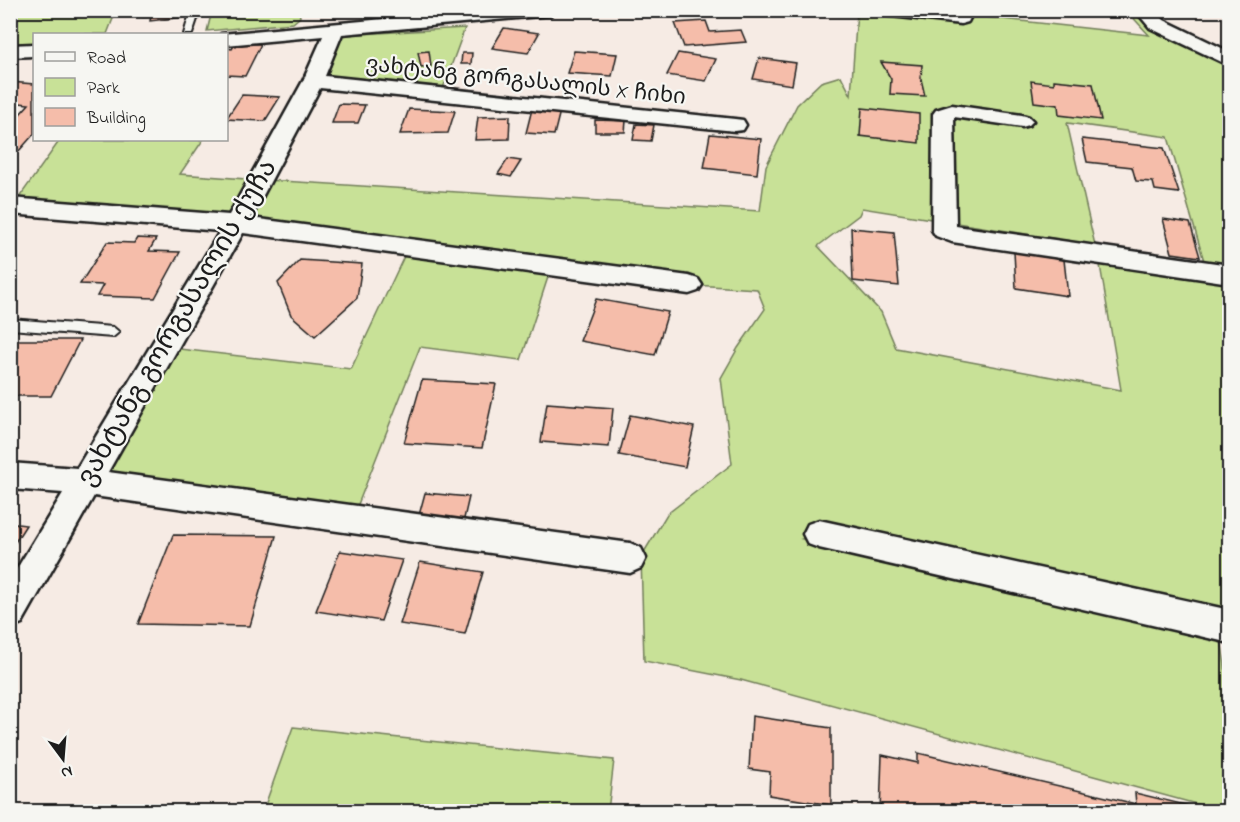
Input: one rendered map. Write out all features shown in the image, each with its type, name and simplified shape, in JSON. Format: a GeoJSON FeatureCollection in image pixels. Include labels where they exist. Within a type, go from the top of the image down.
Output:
{"type":"FeatureCollection","features":[{"type":"Feature","properties":{"kind":"street"},"geometry":{"type":"LineString","coordinates":[[315,10],[328,30]]}},
{"type":"Feature","properties":{"kind":"street"},"geometry":{"type":"LineString","coordinates":[[228,39],[550,10]]}},
{"type":"Feature","properties":{"kind":"street"},"geometry":{"type":"LineString","coordinates":[[882,10],[961,18]]}},
{"type":"Feature","properties":{"kind":"street"},"geometry":{"type":"LineString","coordinates":[[1144,10],[1157,24],[1230,60]]}},
{"type":"Feature","properties":{"kind":"street","name":"ვახტანგ გორგასალის ქუჩა"},"geometry":{"type":"LineString","coordinates":[[10,612],[236,224],[313,81],[328,30]]}},
{"type":"Feature","properties":{"kind":"street"},"geometry":{"type":"LineString","coordinates":[[10,51],[33,50]]}},
{"type":"Feature","properties":{"kind":"street","name":"ვახტანგ გორგასალის X ჩიხი"},"geometry":{"type":"LineString","coordinates":[[313,81],[735,124]]}},
{"type":"Feature","properties":{"kind":"street"},"geometry":{"type":"LineString","coordinates":[[1022,121],[952,111],[943,114],[944,230],[952,234],[1230,274]]}},
{"type":"Feature","properties":{"kind":"street"},"geometry":{"type":"LineString","coordinates":[[10,206],[236,224],[689,285]]}},
{"type":"Feature","properties":{"kind":"street"},"geometry":{"type":"LineString","coordinates":[[10,476],[85,482],[630,558]]}},
{"type":"Feature","properties":{"kind":"street"},"geometry":{"type":"LineString","coordinates":[[819,534],[1230,627]]}},
{"type":"Feature","properties":{"kind":"lane"},"geometry":{"type":"LineString","coordinates":[[188,33],[196,10]]}},
{"type":"Feature","properties":{"kind":"lane"},"geometry":{"type":"LineString","coordinates":[[10,324],[113,332]]}},
{"type":"Feature","properties":{"kind":"green space"},"geometry":{"type":"Polygon","coordinates":[[[11,11],[116,11],[107,33],[33,33],[33,45],[11,46],[11,11]]]}},
{"type":"Feature","properties":{"kind":"green space"},"geometry":{"type":"Polygon","coordinates":[[[212,11],[299,11],[300,17],[293,23],[207,31],[212,11]]]}},
{"type":"Feature","properties":{"kind":"green space"},"geometry":{"type":"Polygon","coordinates":[[[857,11],[964,22],[929,11],[1149,35],[1127,11],[1137,11],[1156,29],[1168,36],[1191,49],[1229,64],[1229,265],[1204,261],[1168,137],[1067,123],[1095,245],[862,208],[859,215],[818,246],[881,312],[896,348],[1121,390],[1099,259],[1227,280],[1230,286],[1229,613],[816,520],[819,534],[802,539],[1221,638],[1229,695],[1229,811],[1222,811],[741,680],[644,661],[641,557],[667,514],[732,464],[721,378],[765,309],[757,289],[694,285],[244,219],[266,180],[760,211],[766,166],[797,105],[821,82],[841,76],[851,95],[857,11]]]}},
{"type":"Feature","properties":{"kind":"green space"},"geometry":{"type":"Polygon","coordinates":[[[465,28],[442,91],[326,79],[342,35],[465,28]]]}},
{"type":"Feature","properties":{"kind":"green space"},"geometry":{"type":"Polygon","coordinates":[[[59,141],[202,141],[180,174],[259,180],[236,224],[13,206],[59,141]]]}},
{"type":"Feature","properties":{"kind":"green space"},"geometry":{"type":"Polygon","coordinates":[[[407,250],[549,274],[521,360],[420,347],[355,512],[98,476],[171,348],[351,369],[407,250]]]}},
{"type":"Feature","properties":{"kind":"green space"},"geometry":{"type":"Polygon","coordinates":[[[293,727],[614,760],[608,811],[263,811],[293,727]]]}},
{"type":"Feature","properties":{"kind":"building"},"geometry":{"type":"Polygon","coordinates":[[[144,10],[195,10],[194,16],[150,21],[151,16],[143,17],[144,10]]]}},
{"type":"Feature","properties":{"kind":"building"},"geometry":{"type":"Polygon","coordinates":[[[989,10],[1015,10],[1017,16],[989,13],[989,10]]]}},
{"type":"Feature","properties":{"kind":"building"},"geometry":{"type":"Polygon","coordinates":[[[706,21],[710,32],[741,30],[746,42],[684,47],[675,23],[706,21]]]}},
{"type":"Feature","properties":{"kind":"building"},"geometry":{"type":"Polygon","coordinates":[[[504,28],[539,33],[528,53],[492,48],[504,28]]]}},
{"type":"Feature","properties":{"kind":"building"},"geometry":{"type":"Polygon","coordinates":[[[235,44],[261,44],[245,76],[228,75],[228,48],[232,49],[235,44]]]}},
{"type":"Feature","properties":{"kind":"building"},"geometry":{"type":"Polygon","coordinates":[[[429,51],[431,66],[421,67],[418,52],[429,51]]]}},
{"type":"Feature","properties":{"kind":"building"},"geometry":{"type":"Polygon","coordinates":[[[574,51],[617,54],[612,76],[567,73],[574,51]]]}},
{"type":"Feature","properties":{"kind":"building"},"geometry":{"type":"Polygon","coordinates":[[[462,53],[472,53],[471,64],[461,64],[462,53]]]}},
{"type":"Feature","properties":{"kind":"building"},"geometry":{"type":"Polygon","coordinates":[[[678,53],[716,59],[706,81],[667,75],[678,53]]]}},
{"type":"Feature","properties":{"kind":"building"},"geometry":{"type":"Polygon","coordinates":[[[759,58],[796,63],[792,85],[753,79],[759,58]]]}},
{"type":"Feature","properties":{"kind":"building"},"geometry":{"type":"Polygon","coordinates":[[[881,62],[922,65],[921,79],[925,96],[890,94],[891,79],[881,62]]]}},
{"type":"Feature","properties":{"kind":"building"},"geometry":{"type":"Polygon","coordinates":[[[1054,80],[1093,84],[1101,120],[1059,115],[1058,105],[1034,102],[1031,81],[1054,84],[1054,80]]]}},
{"type":"Feature","properties":{"kind":"building"},"geometry":{"type":"Polygon","coordinates":[[[10,82],[33,84],[33,135],[10,161],[10,125],[29,104],[10,102],[10,82]]]}},
{"type":"Feature","properties":{"kind":"building"},"geometry":{"type":"Polygon","coordinates":[[[242,95],[280,97],[265,121],[228,119],[242,95]]]}},
{"type":"Feature","properties":{"kind":"building"},"geometry":{"type":"Polygon","coordinates":[[[339,104],[365,105],[358,123],[332,123],[339,104]]]}},
{"type":"Feature","properties":{"kind":"building"},"geometry":{"type":"Polygon","coordinates":[[[862,108],[919,114],[919,143],[860,136],[862,108]]]}},
{"type":"Feature","properties":{"kind":"building"},"geometry":{"type":"Polygon","coordinates":[[[409,109],[455,111],[448,133],[400,134],[409,109]]]}},
{"type":"Feature","properties":{"kind":"building"},"geometry":{"type":"Polygon","coordinates":[[[532,109],[560,111],[554,135],[526,133],[532,109]]]}},
{"type":"Feature","properties":{"kind":"building"},"geometry":{"type":"Polygon","coordinates":[[[510,116],[509,139],[475,140],[478,117],[510,116]]]}},
{"type":"Feature","properties":{"kind":"building"},"geometry":{"type":"Polygon","coordinates":[[[595,120],[626,121],[625,132],[595,132],[595,120]]]}},
{"type":"Feature","properties":{"kind":"building"},"geometry":{"type":"Polygon","coordinates":[[[636,124],[654,125],[651,141],[633,140],[636,124]]]}},
{"type":"Feature","properties":{"kind":"building"},"geometry":{"type":"Polygon","coordinates":[[[710,134],[761,139],[757,174],[704,168],[710,134]]]}},
{"type":"Feature","properties":{"kind":"building"},"geometry":{"type":"Polygon","coordinates":[[[1082,139],[1164,148],[1179,193],[1155,190],[1153,182],[1136,181],[1132,167],[1087,162],[1082,139]]]}},
{"type":"Feature","properties":{"kind":"building"},"geometry":{"type":"Polygon","coordinates":[[[508,159],[521,161],[511,177],[498,174],[508,159]]]}},
{"type":"Feature","properties":{"kind":"building"},"geometry":{"type":"Polygon","coordinates":[[[1163,219],[1190,223],[1200,257],[1172,253],[1163,219]]]}},
{"type":"Feature","properties":{"kind":"building"},"geometry":{"type":"Polygon","coordinates":[[[851,228],[894,232],[899,286],[853,281],[851,228]]]}},
{"type":"Feature","properties":{"kind":"building"},"geometry":{"type":"Polygon","coordinates":[[[137,238],[156,239],[149,251],[180,252],[155,298],[97,296],[103,285],[80,284],[107,242],[134,243],[137,238]]]}},
{"type":"Feature","properties":{"kind":"building"},"geometry":{"type":"Polygon","coordinates":[[[1014,252],[1064,260],[1068,296],[1016,288],[1014,252]]]}},
{"type":"Feature","properties":{"kind":"building"},"geometry":{"type":"Polygon","coordinates":[[[300,260],[362,264],[357,298],[315,336],[291,315],[278,283],[300,260]]]}},
{"type":"Feature","properties":{"kind":"building"},"geometry":{"type":"Polygon","coordinates":[[[596,299],[668,312],[655,355],[580,341],[596,299]]]}},
{"type":"Feature","properties":{"kind":"building"},"geometry":{"type":"Polygon","coordinates":[[[14,340],[80,340],[51,396],[10,396],[10,345],[14,340]]]}},
{"type":"Feature","properties":{"kind":"building"},"geometry":{"type":"Polygon","coordinates":[[[422,380],[496,384],[482,448],[404,443],[422,380]]]}},
{"type":"Feature","properties":{"kind":"building"},"geometry":{"type":"Polygon","coordinates":[[[547,403],[613,408],[609,447],[541,442],[547,403]]]}},
{"type":"Feature","properties":{"kind":"building"},"geometry":{"type":"Polygon","coordinates":[[[630,415],[694,427],[685,467],[619,455],[630,415]]]}},
{"type":"Feature","properties":{"kind":"building"},"geometry":{"type":"Polygon","coordinates":[[[425,493],[469,497],[463,523],[418,519],[425,493]]]}},
{"type":"Feature","properties":{"kind":"building"},"geometry":{"type":"Polygon","coordinates":[[[10,523],[26,525],[10,550],[10,523]]]}},
{"type":"Feature","properties":{"kind":"building"},"geometry":{"type":"Polygon","coordinates":[[[173,535],[276,536],[250,626],[138,624],[173,535]]]}},
{"type":"Feature","properties":{"kind":"building"},"geometry":{"type":"Polygon","coordinates":[[[340,551],[402,560],[381,621],[316,611],[340,551]]]}},
{"type":"Feature","properties":{"kind":"building"},"geometry":{"type":"Polygon","coordinates":[[[420,562],[483,572],[465,634],[400,624],[420,562]]]}},
{"type":"Feature","properties":{"kind":"building"},"geometry":{"type":"Polygon","coordinates":[[[752,716],[831,728],[831,805],[769,795],[770,772],[749,769],[752,716]]]}},
{"type":"Feature","properties":{"kind":"building"},"geometry":{"type":"Polygon","coordinates":[[[918,753],[1136,804],[1135,793],[1198,808],[1199,812],[880,812],[882,755],[918,763],[918,753]]]}}]}
